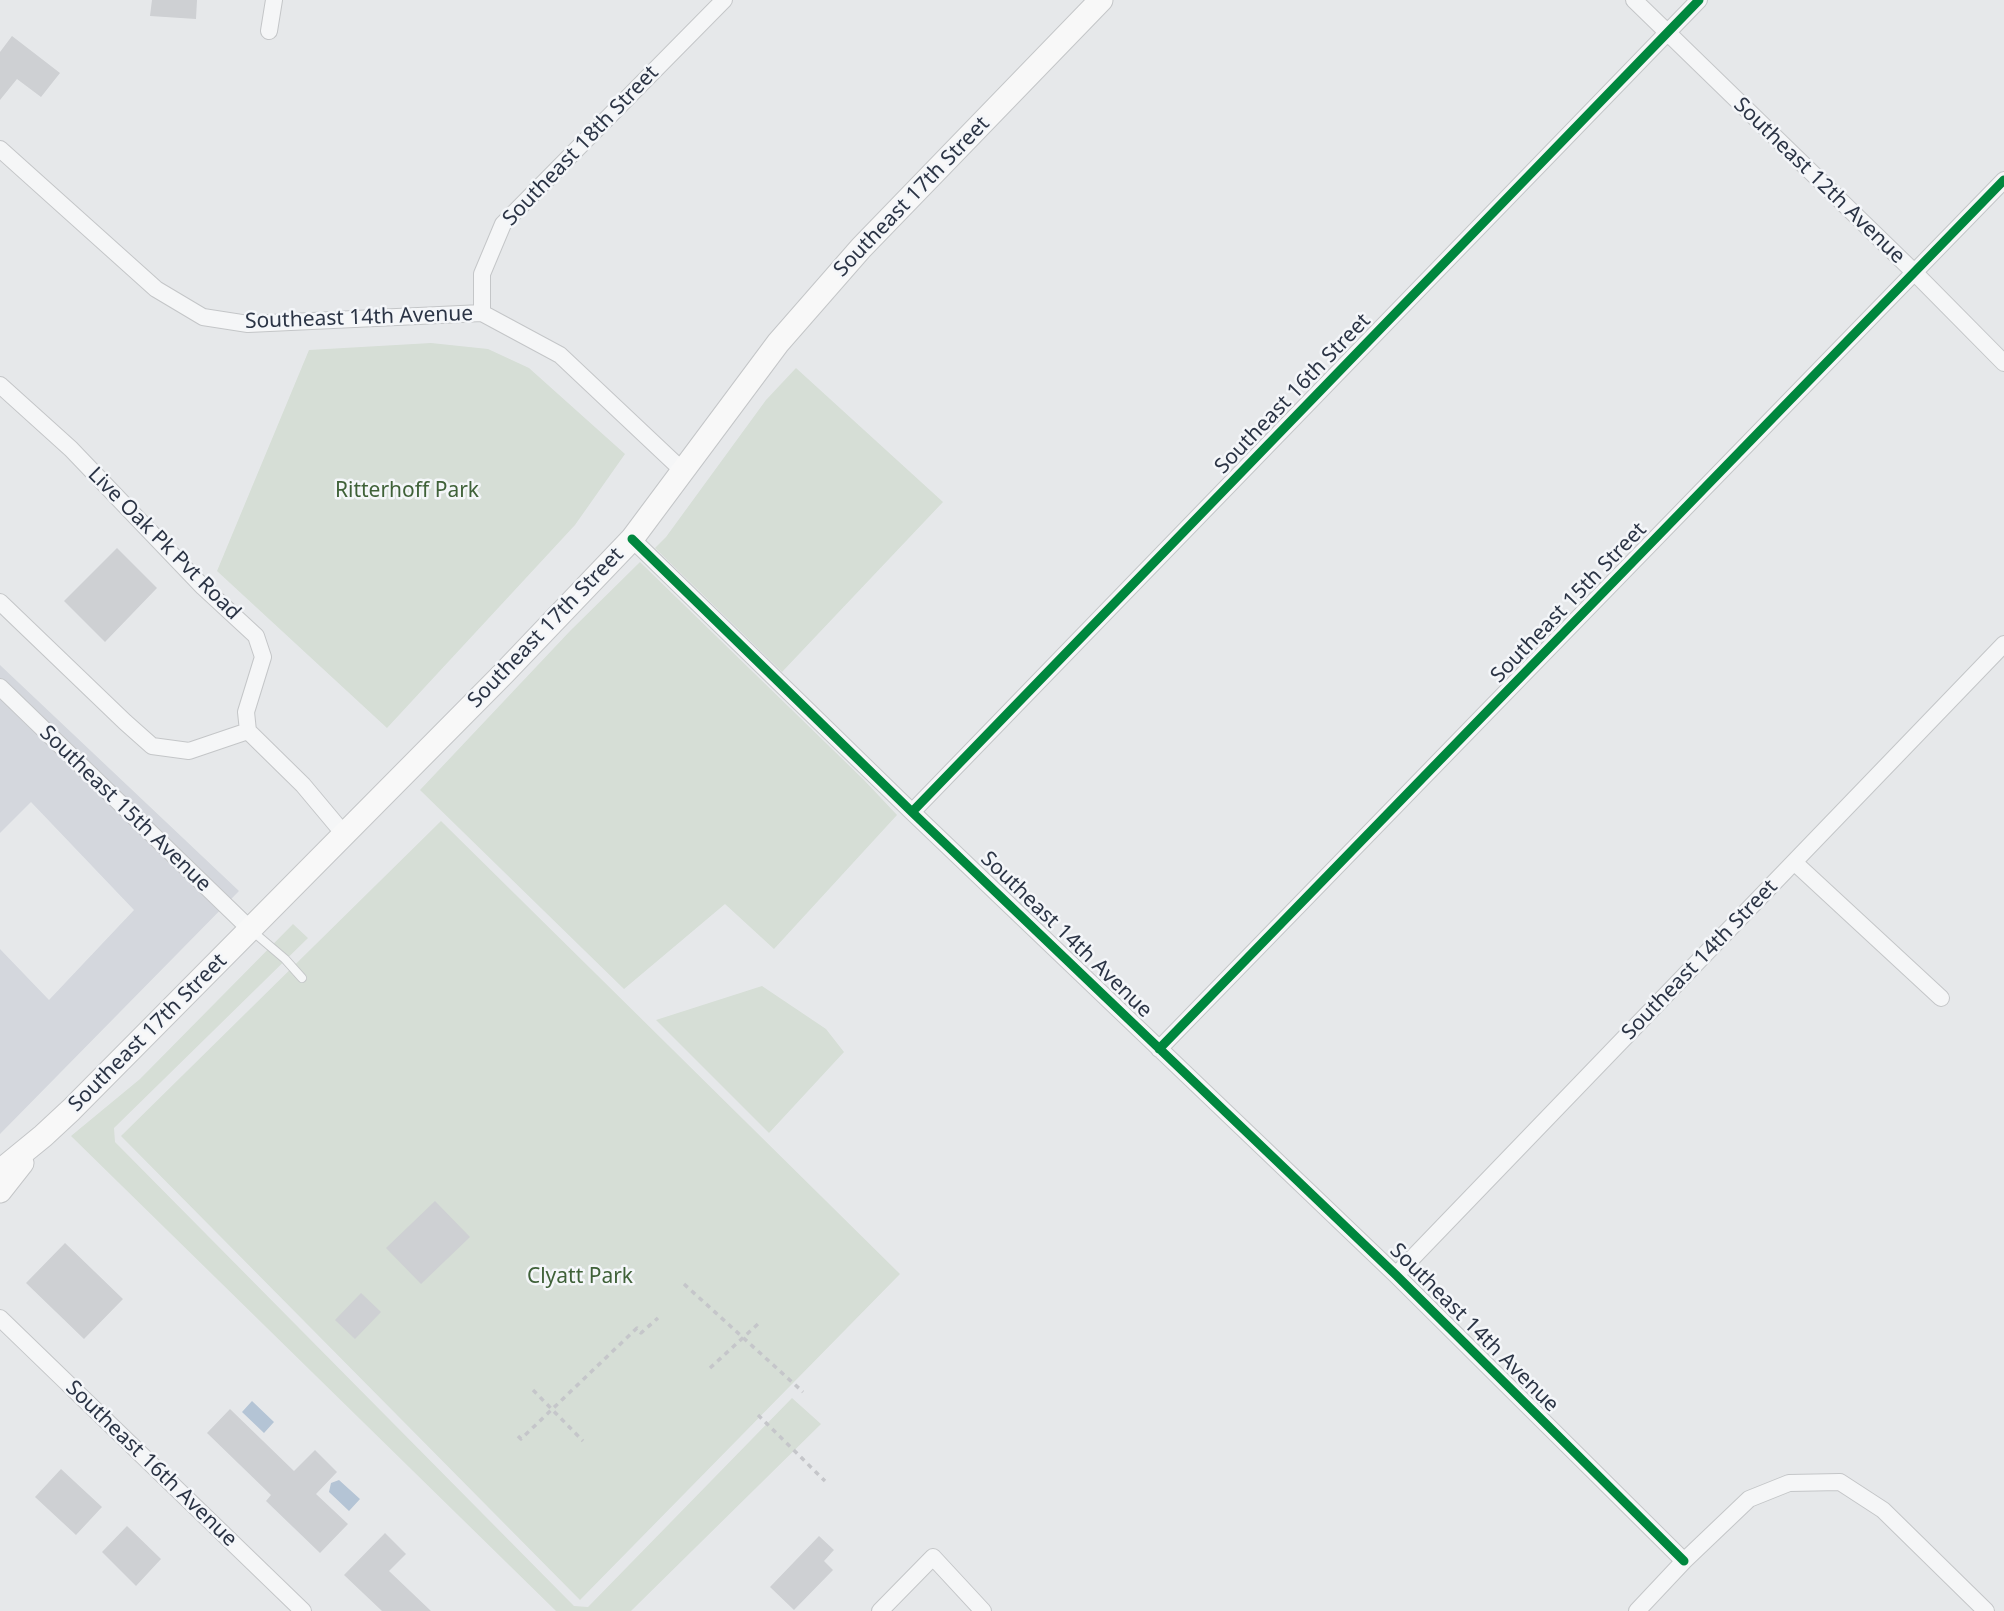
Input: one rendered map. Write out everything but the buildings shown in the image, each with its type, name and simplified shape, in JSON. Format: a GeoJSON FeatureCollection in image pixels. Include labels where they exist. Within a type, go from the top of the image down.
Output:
{"type":"FeatureCollection","features":[{"type":"Feature","properties":{"kind":"main road","name":"Southeast 17th Street"},"geometry":{"type":"LineString","coordinates":[[0,1171],[43,1136],[251,930],[632,539],[778,343],[861,248],[1101,0]]}},
{"type":"Feature","properties":{"kind":"main road","name":"Southeast 17th Street"},"geometry":{"type":"LineString","coordinates":[[0,1191],[43,1136]]}},
{"type":"Feature","properties":{"kind":"street"},"geometry":{"type":"LineString","coordinates":[[269,31],[274,0]]}},
{"type":"Feature","properties":{"kind":"street","name":"Southeast 18th Street"},"geometry":{"type":"LineString","coordinates":[[482,313],[482,274],[503,224],[724,0]]}},
{"type":"Feature","properties":{"kind":"street","name":"Southeast 12th Avenue"},"geometry":{"type":"LineString","coordinates":[[1634,0],[2004,362]]}},
{"type":"Feature","properties":{"kind":"street","name":"Southeast 16th Street"},"geometry":{"type":"LineString","coordinates":[[912,812],[1699,0]]}},
{"type":"Feature","properties":{"kind":"street","name":"Southeast 14th Avenue"},"geometry":{"type":"LineString","coordinates":[[0,149],[156,289],[203,317],[248,324],[482,313],[560,355],[682,470]]}},
{"type":"Feature","properties":{"kind":"street","name":"Southeast 15th Street"},"geometry":{"type":"LineString","coordinates":[[1159,1049],[2004,180]]}},
{"type":"Feature","properties":{"kind":"street","name":"Live Oak Pk Pvt Road"},"geometry":{"type":"LineString","coordinates":[[0,385],[71,449],[203,587],[256,636],[263,657],[246,712],[248,732]]}},
{"type":"Feature","properties":{"kind":"street","name":"Southeast 14th Avenue"},"geometry":{"type":"LineString","coordinates":[[632,539],[912,812],[1396,1275],[1684,1562]]}},
{"type":"Feature","properties":{"kind":"street"},"geometry":{"type":"LineString","coordinates":[[0,602],[152,746],[188,751],[248,732],[303,785],[344,834]]}},
{"type":"Feature","properties":{"kind":"street","name":"Southeast 14th Street"},"geometry":{"type":"LineString","coordinates":[[1396,1275],[2004,644]]}},
{"type":"Feature","properties":{"kind":"street","name":"Southeast 15th Avenue"},"geometry":{"type":"LineString","coordinates":[[0,687],[251,930]]}},
{"type":"Feature","properties":{"kind":"street"},"geometry":{"type":"LineString","coordinates":[[1794,862],[1941,998]]}},
{"type":"Feature","properties":{"kind":"street","name":"Southeast 16th Avenue"},"geometry":{"type":"LineString","coordinates":[[0,1318],[303,1611]]}},
{"type":"Feature","properties":{"kind":"street"},"geometry":{"type":"LineString","coordinates":[[1637,1611],[1749,1499],[1789,1483],[1840,1482],[1883,1510],[1986,1611]]}},
{"type":"Feature","properties":{"kind":"street"},"geometry":{"type":"LineString","coordinates":[[880,1611],[933,1557],[983,1611]]}},
{"type":"Feature","properties":{"kind":"lane"},"geometry":{"type":"LineString","coordinates":[[251,930],[285,959],[302,978]]}},
{"type":"Feature","properties":{"kind":"path"},"geometry":{"type":"LineString","coordinates":[[684,1284],[803,1392]]}},
{"type":"Feature","properties":{"kind":"path"},"geometry":{"type":"LineString","coordinates":[[518,1436],[521,1439],[637,1328],[641,1333],[658,1318]]}},
{"type":"Feature","properties":{"kind":"path"},"geometry":{"type":"LineString","coordinates":[[710,1368],[759,1323]]}},
{"type":"Feature","properties":{"kind":"path"},"geometry":{"type":"LineString","coordinates":[[533,1390],[583,1441]]}},
{"type":"Feature","properties":{"kind":"path"},"geometry":{"type":"LineString","coordinates":[[758,1415],[825,1481]]}},
{"type":"Feature","properties":{"kind":"shaded area"},"geometry":{"type":"Polygon","coordinates":[[[0,665],[239,891],[0,1134],[0,949],[49,1000],[134,910],[31,802],[0,833],[0,665]]]}},
{"type":"Feature","properties":{"kind":"green space","name":"Ritterhoff Park"},"geometry":{"type":"Polygon","coordinates":[[[431,343],[488,349],[529,368],[625,454],[575,525],[387,728],[217,571],[309,350],[431,343]]]}},
{"type":"Feature","properties":{"kind":"green space"},"geometry":{"type":"Polygon","coordinates":[[[796,368],[943,502],[782,672],[655,548],[666,537],[766,400],[796,368]]]}},
{"type":"Feature","properties":{"kind":"green space"},"geometry":{"type":"Polygon","coordinates":[[[640,562],[897,815],[774,949],[725,904],[624,989],[420,790],[570,631],[640,562]]]}},
{"type":"Feature","properties":{"kind":"green space","name":"Clyatt Park"},"geometry":{"type":"Polygon","coordinates":[[[441,821],[900,1274],[580,1600],[121,1136],[441,821]]]}},
{"type":"Feature","properties":{"kind":"green space"},"geometry":{"type":"Polygon","coordinates":[[[293,924],[308,938],[114,1128],[115,1142],[574,1606],[588,1607],[792,1398],[821,1424],[631,1611],[556,1611],[71,1136],[140,1079],[293,924]]]}},
{"type":"Feature","properties":{"kind":"green space"},"geometry":{"type":"Polygon","coordinates":[[[762,986],[826,1029],[844,1052],[769,1133],[656,1020],[762,986]]]}},
{"type":"Feature","properties":{"kind":"water"},"geometry":{"type":"Polygon","coordinates":[[[252,1401],[274,1422],[264,1433],[242,1412],[252,1401]]]}},
{"type":"Feature","properties":{"kind":"water"},"geometry":{"type":"Polygon","coordinates":[[[339,1480],[360,1499],[349,1511],[329,1492],[331,1483],[339,1480]]]}},
{"type":"Feature","properties":{"kind":"cycle path"},"geometry":{"type":"LineString","coordinates":[[912,812],[1699,0]]}},
{"type":"Feature","properties":{"kind":"cycle path"},"geometry":{"type":"LineString","coordinates":[[1159,1049],[2004,180]]}},
{"type":"Feature","properties":{"kind":"cycle path"},"geometry":{"type":"LineString","coordinates":[[632,539],[912,812],[1396,1275],[1684,1561]]}}]}
